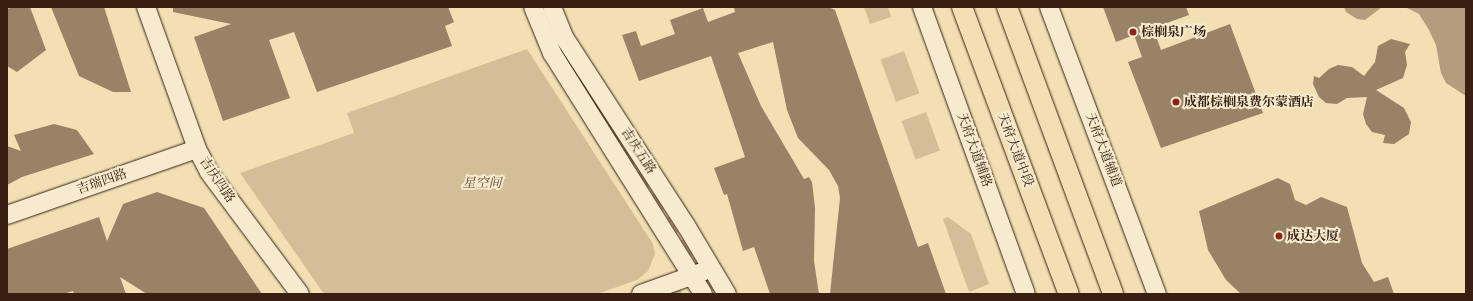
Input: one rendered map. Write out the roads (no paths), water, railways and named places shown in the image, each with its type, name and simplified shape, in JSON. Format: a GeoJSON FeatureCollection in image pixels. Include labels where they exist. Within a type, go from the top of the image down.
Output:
{"type":"FeatureCollection","features":[{"type":"Feature","properties":{"kind":"main road","name":"天府大道中段"},"geometry":{"type":"LineString","coordinates":[[962,7],[1069,294]]}},
{"type":"Feature","properties":{"kind":"main road"},"geometry":{"type":"LineString","coordinates":[[1007,7],[1113,294]]}},
{"type":"Feature","properties":{"kind":"street","name":"吉庆四路"},"geometry":{"type":"LineString","coordinates":[[146,7],[197,149],[209,172],[300,294]]}},
{"type":"Feature","properties":{"kind":"street","name":"吉庆五路"},"geometry":{"type":"LineString","coordinates":[[533,7],[552,53],[692,276],[700,293]]}},
{"type":"Feature","properties":{"kind":"street","name":"吉庆五路"},"geometry":{"type":"LineString","coordinates":[[552,7],[564,37],[724,289]]}},
{"type":"Feature","properties":{"kind":"street","name":"天府大道辅路"},"geometry":{"type":"LineString","coordinates":[[922,7],[1026,294]]}},
{"type":"Feature","properties":{"kind":"street","name":"天府大道辅道"},"geometry":{"type":"LineString","coordinates":[[1049,7],[1156,294]]}},
{"type":"Feature","properties":{"kind":"street","name":"吉瑞四路"},"geometry":{"type":"LineString","coordinates":[[7,215],[197,149]]}},
{"type":"Feature","properties":{"kind":"street"},"geometry":{"type":"LineString","coordinates":[[641,294],[712,268]]}},
{"type":"Feature","properties":{"kind":"street"},"geometry":{"type":"LineString","coordinates":[[700,293],[724,289]]}},
{"type":"Feature","properties":{"kind":"tunnel"},"geometry":{"type":"LineString","coordinates":[[553,34],[706,281],[670,294]]}},
{"type":"Feature","properties":{"kind":"place","name":"棕榈泉广场"},"geometry":{"type":"Point","coordinates":[1133,32]}},
{"type":"Feature","properties":{"kind":"place","name":"成都棕榈泉费尔蒙酒店"},"geometry":{"type":"Point","coordinates":[1176,102]}},
{"type":"Feature","properties":{"kind":"place","name":"成达大厦"},"geometry":{"type":"Point","coordinates":[1279,236]}},
{"type":"Feature","properties":{"kind":"park label","name":"星空间"},"geometry":{"type":"Point","coordinates":[482,183]}}]}
